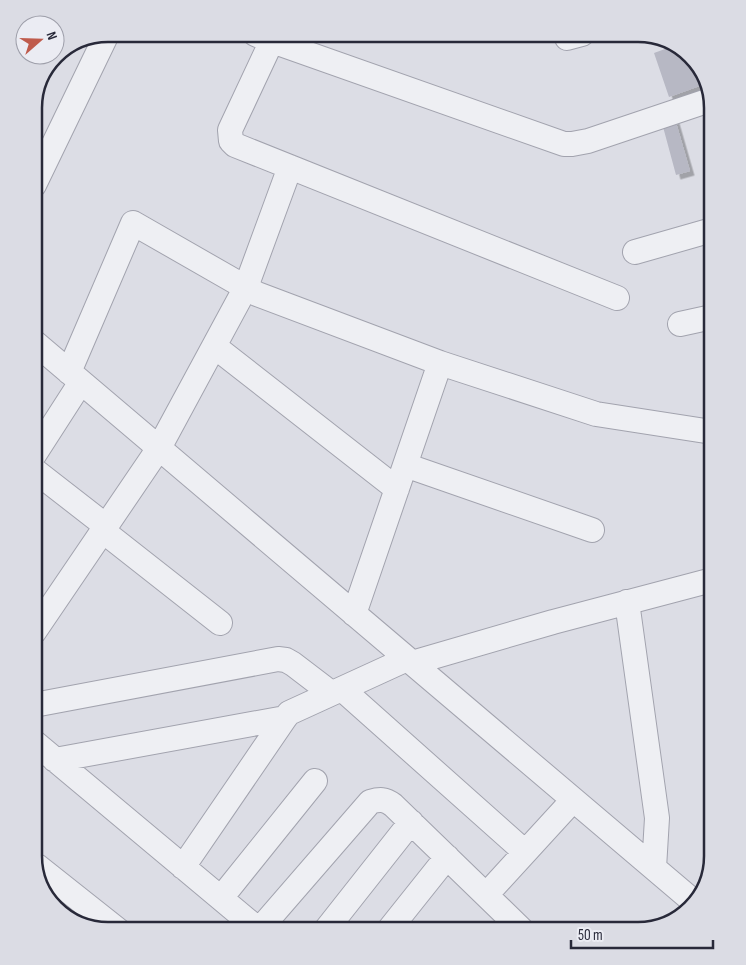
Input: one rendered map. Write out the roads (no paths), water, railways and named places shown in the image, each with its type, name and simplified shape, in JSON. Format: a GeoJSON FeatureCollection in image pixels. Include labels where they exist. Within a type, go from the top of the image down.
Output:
{"type":"FeatureCollection","features":[{"type":"Feature","properties":{"kind":"street"},"geometry":{"type":"LineString","coordinates":[[264,43],[230,130],[229,136],[235,145],[617,298]]}},
{"type":"Feature","properties":{"kind":"street"},"geometry":{"type":"LineString","coordinates":[[286,43],[564,144],[588,141],[703,102]]}},
{"type":"Feature","properties":{"kind":"street"},"geometry":{"type":"LineString","coordinates":[[43,167],[102,44]]}},
{"type":"Feature","properties":{"kind":"street"},"geometry":{"type":"LineString","coordinates":[[42,620],[159,448],[246,287],[290,167]]}},
{"type":"Feature","properties":{"kind":"street"},"geometry":{"type":"LineString","coordinates":[[43,439],[75,377],[133,223],[257,294],[440,363],[596,414],[704,431]]}},
{"type":"Feature","properties":{"kind":"street"},"geometry":{"type":"LineString","coordinates":[[635,252],[704,232]]}},
{"type":"Feature","properties":{"kind":"street"},"geometry":{"type":"LineString","coordinates":[[680,324],[704,319]]}},
{"type":"Feature","properties":{"kind":"street"},"geometry":{"type":"LineString","coordinates":[[214,346],[397,489]]}},
{"type":"Feature","properties":{"kind":"street"},"geometry":{"type":"LineString","coordinates":[[43,349],[689,898]]}},
{"type":"Feature","properties":{"kind":"street"},"geometry":{"type":"LineString","coordinates":[[354,614],[440,363]]}},
{"type":"Feature","properties":{"kind":"street"},"geometry":{"type":"LineString","coordinates":[[405,465],[592,530]]}},
{"type":"Feature","properties":{"kind":"street"},"geometry":{"type":"LineString","coordinates":[[43,477],[220,623]]}},
{"type":"Feature","properties":{"kind":"street"},"geometry":{"type":"LineString","coordinates":[[183,867],[285,718],[295,710],[410,661],[704,582]]}},
{"type":"Feature","properties":{"kind":"street"},"geometry":{"type":"LineString","coordinates":[[627,602],[657,818],[654,868]]}},
{"type":"Feature","properties":{"kind":"street"},"geometry":{"type":"LineString","coordinates":[[42,703],[278,659],[286,660],[336,691],[525,852]]}},
{"type":"Feature","properties":{"kind":"street"},"geometry":{"type":"LineString","coordinates":[[55,760],[285,718]]}},
{"type":"Feature","properties":{"kind":"street"},"geometry":{"type":"LineString","coordinates":[[42,749],[249,922]]}},
{"type":"Feature","properties":{"kind":"street"},"geometry":{"type":"LineString","coordinates":[[221,898],[315,781]]}},
{"type":"Feature","properties":{"kind":"street"},"geometry":{"type":"LineString","coordinates":[[267,922],[370,802],[379,799],[387,801],[411,822],[486,895],[510,922]]}},
{"type":"Feature","properties":{"kind":"street"},"geometry":{"type":"LineString","coordinates":[[486,895],[574,800]]}},
{"type":"Feature","properties":{"kind":"street"},"geometry":{"type":"LineString","coordinates":[[331,922],[411,822]]}},
{"type":"Feature","properties":{"kind":"street"},"geometry":{"type":"LineString","coordinates":[[395,922],[447,857]]}},
{"type":"Feature","properties":{"kind":"street"},"geometry":{"type":"LineString","coordinates":[[45,874],[102,922]]}}]}
